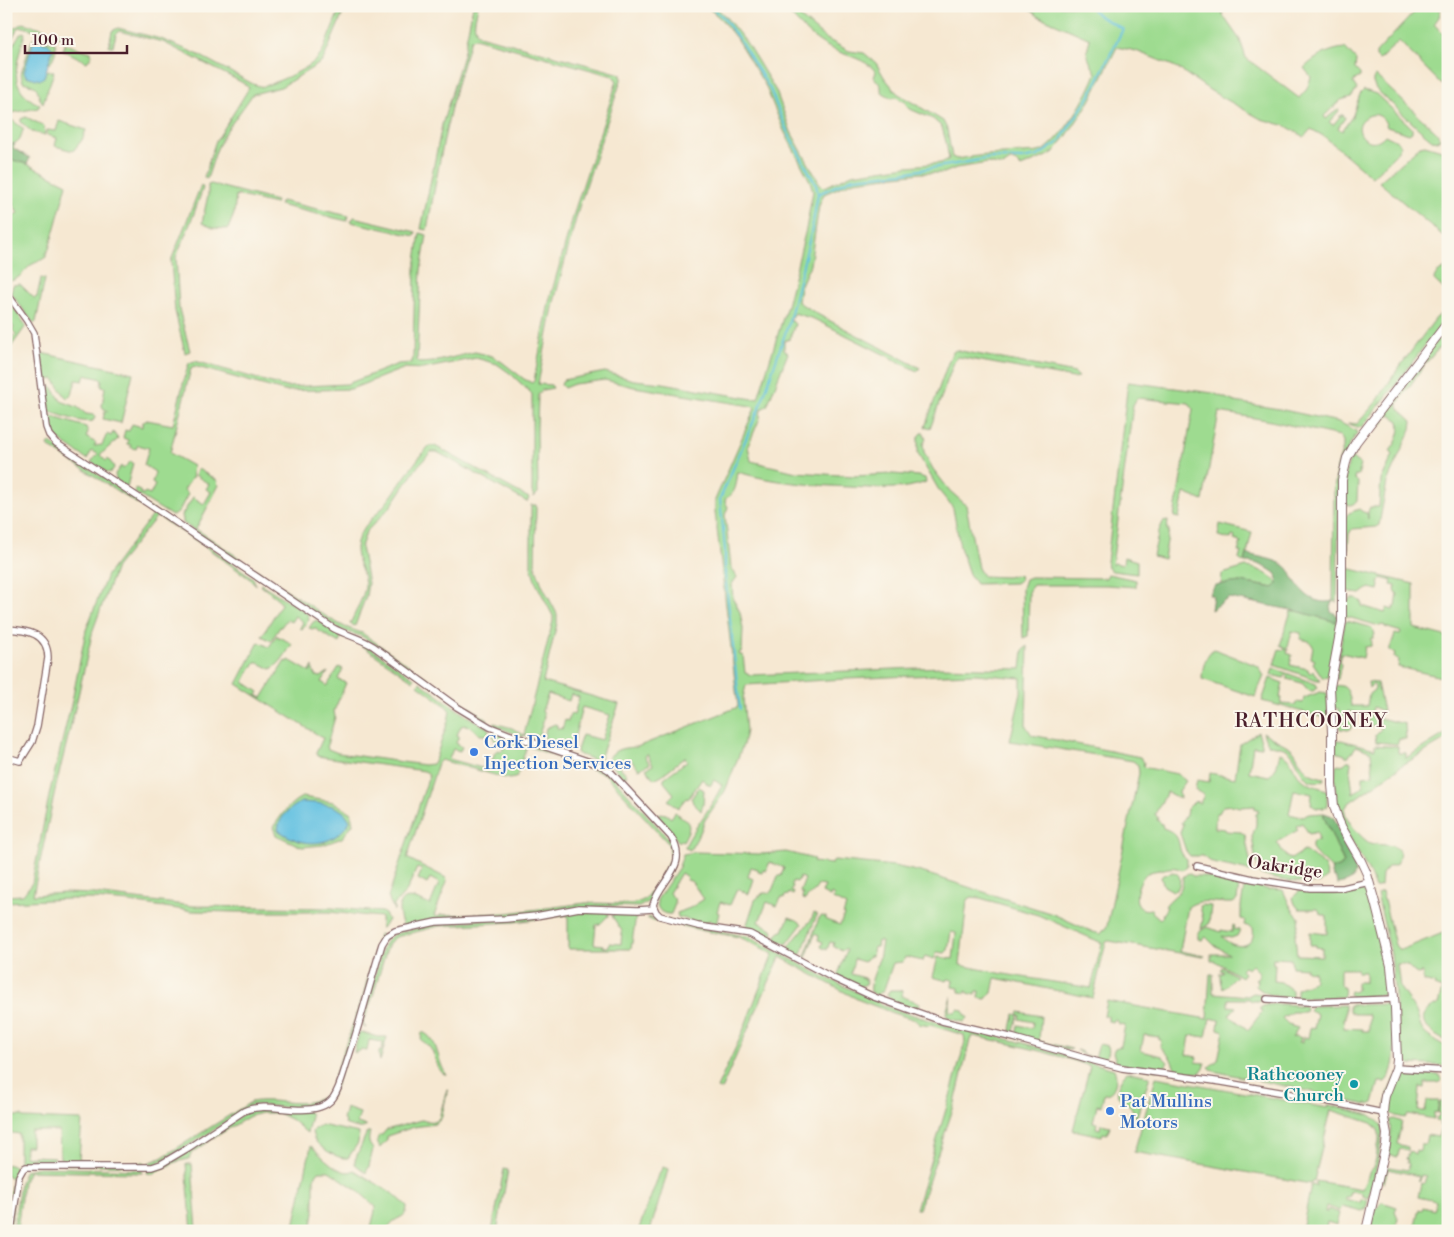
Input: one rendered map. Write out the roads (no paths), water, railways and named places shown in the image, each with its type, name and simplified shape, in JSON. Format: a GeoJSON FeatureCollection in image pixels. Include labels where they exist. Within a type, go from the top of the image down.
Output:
{"type":"FeatureCollection","features":[{"type":"Feature","properties":{"kind":"street"},"geometry":{"type":"LineString","coordinates":[[6,292],[34,333],[46,427],[49,435],[56,443],[333,628],[373,646],[471,715],[500,731],[609,770],[671,837],[676,847],[677,859],[654,900],[653,909]]}},
{"type":"Feature","properties":{"kind":"street"},"geometry":{"type":"LineString","coordinates":[[1366,1231],[1386,1145],[1386,1128],[1383,1113],[1385,1096],[1396,1068],[1397,1045],[1389,956],[1376,906],[1361,861],[1342,828],[1334,806],[1330,687],[1342,622],[1342,480],[1347,458],[1356,442],[1430,343],[1448,322]]}},
{"type":"Feature","properties":{"kind":"street"},"geometry":{"type":"LineString","coordinates":[[6,629],[23,630],[32,633],[43,640],[48,648],[37,726],[32,742],[20,761],[6,756]]}},
{"type":"Feature","properties":{"kind":"street","name":"Oakridge"},"geometry":{"type":"LineString","coordinates":[[1197,866],[1253,879],[1310,888],[1343,888],[1369,882]]}},
{"type":"Feature","properties":{"kind":"street"},"geometry":{"type":"LineString","coordinates":[[11,1231],[19,1176],[26,1166],[152,1167],[161,1164],[244,1111],[252,1108],[314,1109],[326,1105],[332,1100],[338,1087],[350,1054],[382,944],[391,933],[401,929],[436,922],[506,919],[579,908],[653,909],[660,916],[689,924],[750,934],[864,993],[904,1009],[942,1022],[1014,1038],[1122,1068],[1222,1082],[1383,1113]]}},
{"type":"Feature","properties":{"kind":"street"},"geometry":{"type":"LineString","coordinates":[[1267,999],[1308,1002],[1394,999]]}},
{"type":"Feature","properties":{"kind":"street"},"geometry":{"type":"LineString","coordinates":[[1396,1068],[1448,1071]]}},
{"type":"Feature","properties":{"kind":"water"},"geometry":{"type":"Polygon","coordinates":[[[37,40],[48,44],[53,49],[44,77],[40,80],[26,76],[24,72],[33,43],[37,40]]]}},
{"type":"Feature","properties":{"kind":"water"},"geometry":{"type":"Polygon","coordinates":[[[301,802],[333,806],[343,812],[350,821],[335,837],[326,841],[317,843],[297,840],[278,830],[283,817],[289,810],[301,802]]]}},
{"type":"Feature","properties":{"kind":"waterway"},"geometry":{"type":"LineString","coordinates":[[710,6],[723,17],[770,89],[787,131],[816,185],[818,194],[811,233],[788,325],[761,404],[720,499],[725,550],[725,574],[740,709]]}},
{"type":"Feature","properties":{"kind":"waterway"},"geometry":{"type":"LineString","coordinates":[[818,194],[853,178],[902,173],[991,158],[1022,159],[1038,156],[1059,142],[1089,97],[1123,29],[1099,16],[1089,6]]}},
{"type":"Feature","properties":{"kind":"place","name":"Cork Diesel Injection Services"},"geometry":{"type":"Point","coordinates":[474,752]}},
{"type":"Feature","properties":{"kind":"place","name":"Rathcooney Church"},"geometry":{"type":"Point","coordinates":[1354,1084]}},
{"type":"Feature","properties":{"kind":"place","name":"Pat Mullins Motors"},"geometry":{"type":"Point","coordinates":[1110,1111]}},
{"type":"Feature","properties":{"kind":"district","name":"RATHCOONEY"},"geometry":{"type":"Point","coordinates":[1311,721]}}]}
